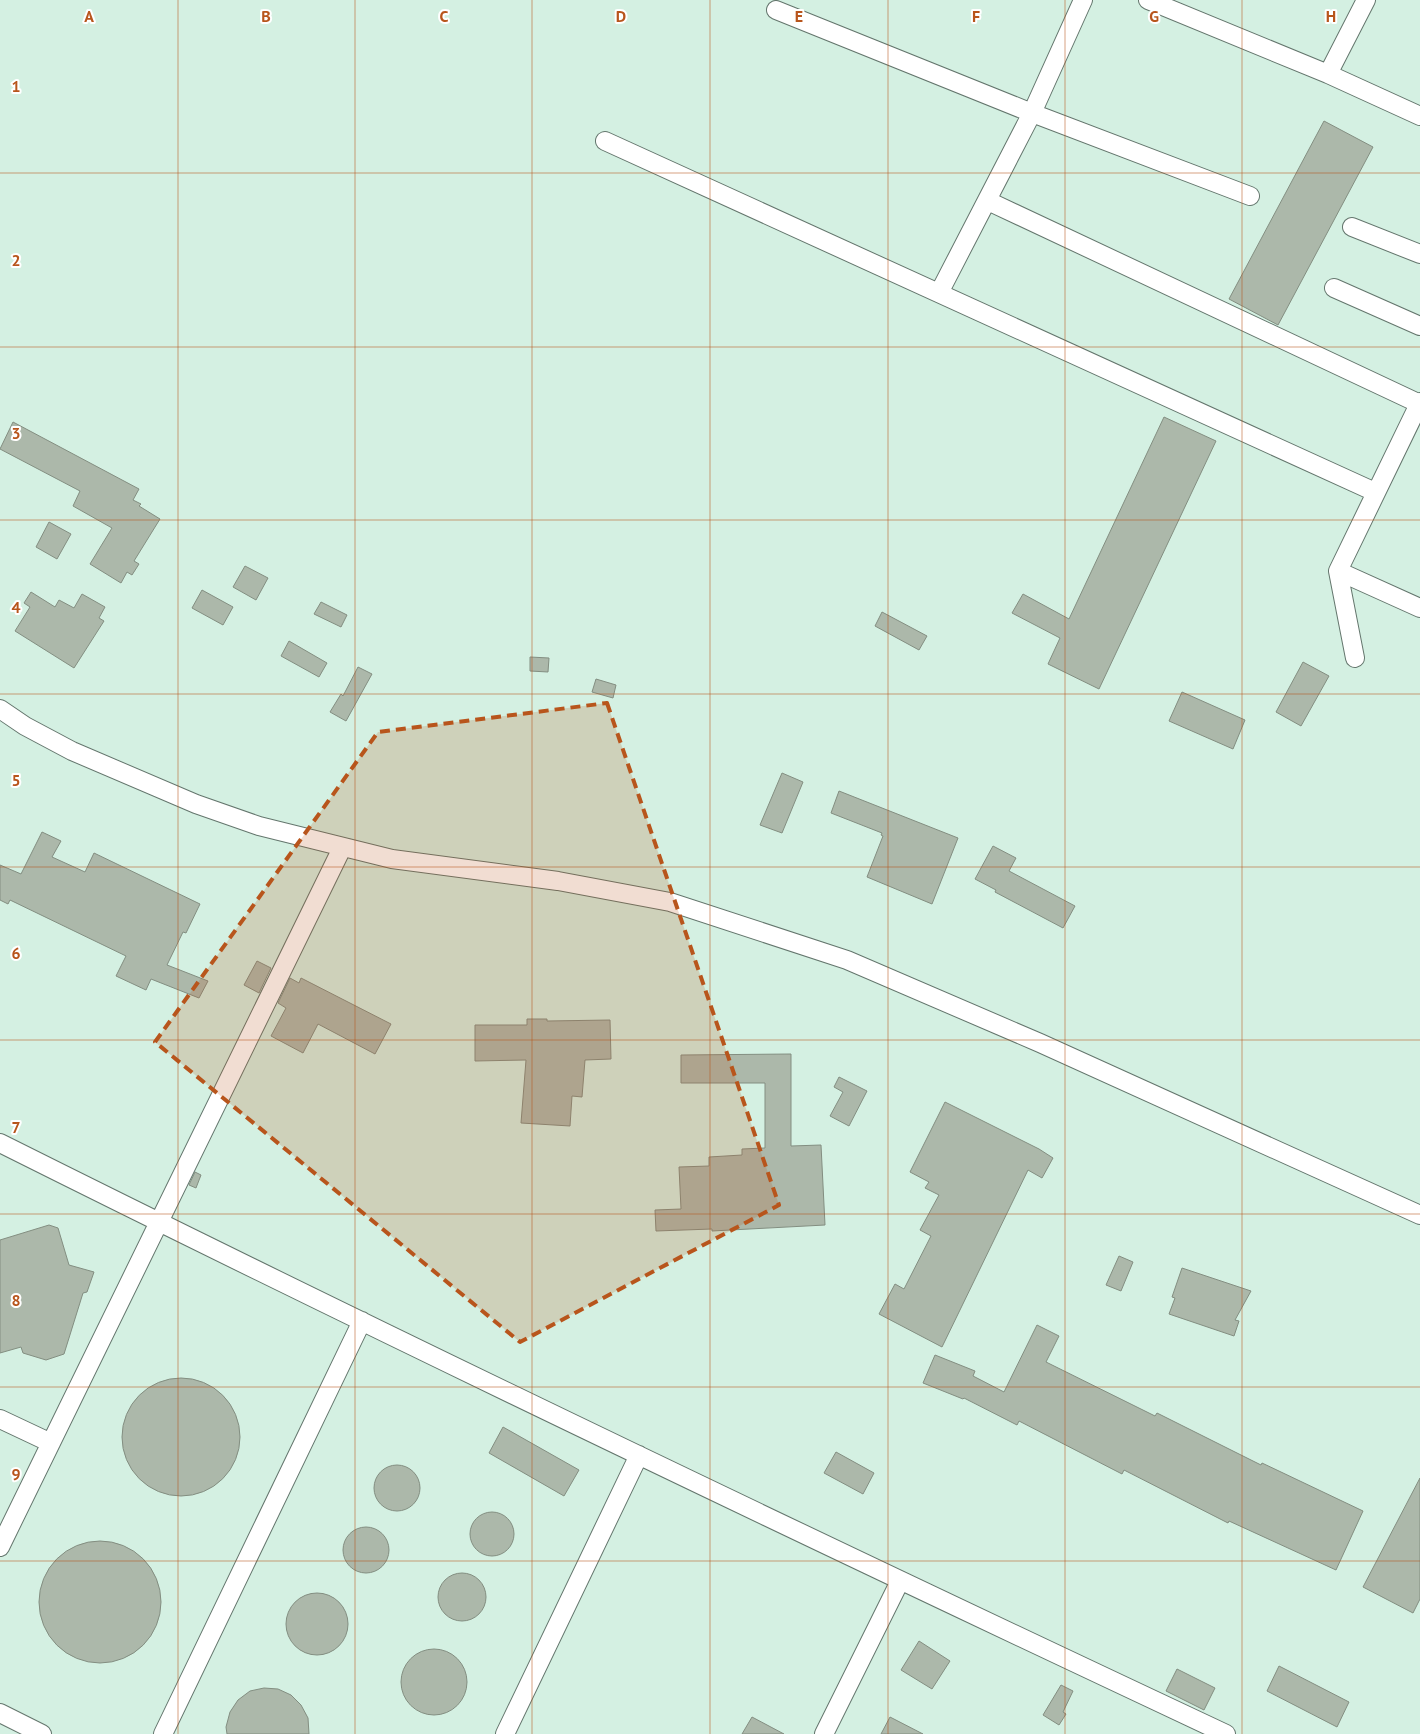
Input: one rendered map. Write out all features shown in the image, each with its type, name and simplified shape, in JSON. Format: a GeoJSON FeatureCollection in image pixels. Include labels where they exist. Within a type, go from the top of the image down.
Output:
{"type":"FeatureCollection","features":[{"type":"Feature","properties":{"kind":"lane"},"geometry":{"type":"LineString","coordinates":[[939,293],[988,202],[1032,113],[1083,0]]}},
{"type":"Feature","properties":{"kind":"lane"},"geometry":{"type":"LineString","coordinates":[[1148,0],[1328,74],[1420,116]]}},
{"type":"Feature","properties":{"kind":"lane"},"geometry":{"type":"LineString","coordinates":[[1328,74],[1366,0]]}},
{"type":"Feature","properties":{"kind":"lane"},"geometry":{"type":"LineString","coordinates":[[776,10],[1032,113],[1250,196]]}},
{"type":"Feature","properties":{"kind":"lane"},"geometry":{"type":"LineString","coordinates":[[605,141],[1375,492]]}},
{"type":"Feature","properties":{"kind":"lane"},"geometry":{"type":"LineString","coordinates":[[988,202],[1420,404],[1375,492],[1338,571],[1355,658]]}},
{"type":"Feature","properties":{"kind":"lane"},"geometry":{"type":"LineString","coordinates":[[1352,227],[1420,254]]}},
{"type":"Feature","properties":{"kind":"lane"},"geometry":{"type":"LineString","coordinates":[[1334,288],[1420,326]]}},
{"type":"Feature","properties":{"kind":"lane"},"geometry":{"type":"LineString","coordinates":[[1338,571],[1420,608]]}},
{"type":"Feature","properties":{"kind":"lane"},"geometry":{"type":"LineString","coordinates":[[0,709],[25,726],[72,752],[162,790],[259,826],[392,859],[558,881],[670,902],[847,960],[1040,1043],[1420,1215]]}},
{"type":"Feature","properties":{"kind":"lane"},"geometry":{"type":"LineString","coordinates":[[0,1547],[342,848]]}},
{"type":"Feature","properties":{"kind":"lane"},"geometry":{"type":"LineString","coordinates":[[0,1143],[158,1222],[900,1581],[1226,1734]]}},
{"type":"Feature","properties":{"kind":"lane"},"geometry":{"type":"LineString","coordinates":[[163,1734],[362,1321]]}},
{"type":"Feature","properties":{"kind":"lane"},"geometry":{"type":"LineString","coordinates":[[0,1419],[50,1443]]}},
{"type":"Feature","properties":{"kind":"lane"},"geometry":{"type":"LineString","coordinates":[[505,1734],[639,1455]]}},
{"type":"Feature","properties":{"kind":"lane"},"geometry":{"type":"LineString","coordinates":[[824,1734],[900,1581]]}},
{"type":"Feature","properties":{"kind":"lane"},"geometry":{"type":"LineString","coordinates":[[0,1713],[42,1734]]}},
{"type":"Feature","properties":{"kind":"highlighted area"},"geometry":{"type":"Polygon","coordinates":[[[607,703],[779,1205],[520,1342],[155,1042],[378,732],[607,703]]]}},
{"type":"Feature","properties":{"kind":"shaded area"},"geometry":{"type":"Polygon","coordinates":[[[0,0],[1420,0],[1420,1734],[0,1734],[0,0]]]}},
{"type":"Feature","properties":{"kind":"building"},"geometry":{"type":"Polygon","coordinates":[[[1324,121],[1373,147],[1278,325],[1229,299],[1324,121]]]}},
{"type":"Feature","properties":{"kind":"building"},"geometry":{"type":"Polygon","coordinates":[[[1164,417],[1216,441],[1099,689],[1048,664],[1060,638],[1012,613],[1023,594],[1069,619],[1164,417]]]}},
{"type":"Feature","properties":{"kind":"building"},"geometry":{"type":"Polygon","coordinates":[[[13,422],[139,489],[133,500],[160,519],[134,561],[139,564],[132,575],[127,572],[121,583],[90,564],[112,528],[73,506],[80,491],[0,449],[13,422]]]}},
{"type":"Feature","properties":{"kind":"building"},"geometry":{"type":"Polygon","coordinates":[[[49,522],[71,534],[57,559],[36,547],[49,522]]]}},
{"type":"Feature","properties":{"kind":"building"},"geometry":{"type":"Polygon","coordinates":[[[245,566],[268,578],[256,600],[233,587],[245,566]]]}},
{"type":"Feature","properties":{"kind":"building"},"geometry":{"type":"Polygon","coordinates":[[[202,590],[233,607],[223,625],[192,608],[202,590]]]}},
{"type":"Feature","properties":{"kind":"building"},"geometry":{"type":"Polygon","coordinates":[[[31,592],[55,607],[59,600],[74,608],[82,594],[105,607],[99,618],[104,621],[74,668],[15,631],[30,607],[24,603],[31,592]]]}},
{"type":"Feature","properties":{"kind":"building"},"geometry":{"type":"Polygon","coordinates":[[[321,602],[347,615],[341,627],[314,614],[321,602]]]}},
{"type":"Feature","properties":{"kind":"building"},"geometry":{"type":"Polygon","coordinates":[[[882,612],[927,636],[919,650],[875,626],[882,612]]]}},
{"type":"Feature","properties":{"kind":"building"},"geometry":{"type":"Polygon","coordinates":[[[289,641],[327,663],[319,677],[281,656],[289,641]]]}},
{"type":"Feature","properties":{"kind":"building"},"geometry":{"type":"Polygon","coordinates":[[[530,657],[549,658],[548,672],[530,671],[530,657]]]}},
{"type":"Feature","properties":{"kind":"building"},"geometry":{"type":"Polygon","coordinates":[[[1303,662],[1329,676],[1301,726],[1276,712],[1303,662]]]}},
{"type":"Feature","properties":{"kind":"building"},"geometry":{"type":"Polygon","coordinates":[[[358,667],[372,674],[346,721],[330,712],[341,694],[343,696],[358,667]]]}},
{"type":"Feature","properties":{"kind":"building"},"geometry":{"type":"Polygon","coordinates":[[[596,679],[616,685],[613,698],[592,692],[596,679]]]}},
{"type":"Feature","properties":{"kind":"building"},"geometry":{"type":"Polygon","coordinates":[[[1182,692],[1245,720],[1233,749],[1169,721],[1182,692]]]}},
{"type":"Feature","properties":{"kind":"building"},"geometry":{"type":"Polygon","coordinates":[[[782,773],[803,782],[782,833],[760,825],[782,773]]]}},
{"type":"Feature","properties":{"kind":"building"},"geometry":{"type":"Polygon","coordinates":[[[839,791],[958,838],[932,904],[867,877],[883,836],[881,835],[882,833],[831,813],[839,791]]]}},
{"type":"Feature","properties":{"kind":"building"},"geometry":{"type":"Polygon","coordinates":[[[42,832],[61,841],[52,857],[85,872],[94,853],[200,904],[186,933],[183,932],[167,965],[208,981],[199,998],[151,979],[146,990],[116,976],[126,956],[10,900],[8,904],[0,900],[0,865],[21,874],[42,832]]]}},
{"type":"Feature","properties":{"kind":"building"},"geometry":{"type":"Polygon","coordinates":[[[993,846],[1016,858],[1009,871],[1075,906],[1063,928],[995,892],[996,890],[975,879],[993,846]]]}},
{"type":"Feature","properties":{"kind":"building"},"geometry":{"type":"Polygon","coordinates":[[[257,961],[271,968],[259,993],[244,985],[257,961]]]}},
{"type":"Feature","properties":{"kind":"building"},"geometry":{"type":"Polygon","coordinates":[[[290,978],[299,983],[301,978],[391,1024],[375,1054],[318,1024],[303,1053],[271,1036],[286,1008],[278,1003],[290,978]]]}},
{"type":"Feature","properties":{"kind":"building"},"geometry":{"type":"Polygon","coordinates":[[[527,1019],[547,1019],[547,1021],[610,1020],[611,1059],[585,1060],[582,1097],[572,1096],[570,1126],[521,1123],[526,1060],[475,1061],[475,1025],[527,1025],[527,1019]]]}},
{"type":"Feature","properties":{"kind":"building"},"geometry":{"type":"Polygon","coordinates":[[[791,1054],[791,1146],[821,1145],[825,1225],[712,1231],[712,1229],[656,1231],[655,1210],[681,1209],[679,1167],[709,1166],[709,1157],[742,1155],[742,1149],[765,1148],[765,1083],[681,1083],[681,1055],[791,1054]]]}},
{"type":"Feature","properties":{"kind":"building"},"geometry":{"type":"Polygon","coordinates":[[[839,1077],[867,1091],[849,1126],[830,1116],[843,1092],[834,1087],[839,1077]]]}},
{"type":"Feature","properties":{"kind":"building"},"geometry":{"type":"Polygon","coordinates":[[[945,1102],[1039,1149],[1053,1158],[1042,1178],[1028,1170],[942,1347],[879,1314],[895,1284],[904,1289],[931,1236],[920,1230],[939,1195],[925,1188],[929,1182],[910,1172],[945,1102]]]}},
{"type":"Feature","properties":{"kind":"building"},"geometry":{"type":"Polygon","coordinates":[[[195,1172],[201,1175],[196,1188],[189,1185],[195,1172]]]}},
{"type":"Feature","properties":{"kind":"building"},"geometry":{"type":"Polygon","coordinates":[[[49,1225],[58,1228],[69,1265],[94,1272],[87,1292],[83,1293],[64,1354],[46,1360],[23,1353],[21,1347],[0,1353],[0,1240],[49,1225]]]}},
{"type":"Feature","properties":{"kind":"building"},"geometry":{"type":"Polygon","coordinates":[[[1119,1256],[1133,1262],[1121,1291],[1106,1285],[1119,1256]]]}},
{"type":"Feature","properties":{"kind":"building"},"geometry":{"type":"Polygon","coordinates":[[[1182,1268],[1251,1291],[1235,1320],[1239,1321],[1234,1336],[1169,1314],[1175,1298],[1172,1297],[1182,1268]]]}},
{"type":"Feature","properties":{"kind":"building"},"geometry":{"type":"Polygon","coordinates":[[[1037,1325],[1059,1336],[1046,1362],[1155,1416],[1157,1413],[1261,1465],[1262,1463],[1363,1511],[1336,1570],[1229,1521],[1228,1523],[1124,1470],[1122,1474],[1019,1421],[1017,1425],[964,1398],[923,1383],[935,1355],[975,1371],[973,1376],[1004,1392],[1037,1325]]]}},
{"type":"Feature","properties":{"kind":"building"},"geometry":{"type":"Polygon","coordinates":[[[181,1378],[204,1382],[223,1395],[236,1414],[240,1437],[236,1460],[223,1479],[204,1492],[181,1496],[158,1492],[139,1479],[126,1460],[122,1437],[126,1414],[139,1395],[158,1382],[181,1378]]]}},
{"type":"Feature","properties":{"kind":"building"},"geometry":{"type":"Polygon","coordinates":[[[503,1427],[579,1470],[564,1496],[489,1453],[503,1427]]]}},
{"type":"Feature","properties":{"kind":"building"},"geometry":{"type":"Polygon","coordinates":[[[836,1452],[874,1473],[863,1494],[824,1473],[836,1452]]]}},
{"type":"Feature","properties":{"kind":"building"},"geometry":{"type":"Polygon","coordinates":[[[397,1465],[410,1469],[416,1475],[420,1488],[416,1501],[410,1507],[397,1511],[384,1507],[378,1501],[374,1488],[378,1475],[384,1469],[397,1465]]]}},
{"type":"Feature","properties":{"kind":"building"},"geometry":{"type":"Polygon","coordinates":[[[1420,1478],[1420,1599],[1413,1613],[1363,1587],[1420,1478]]]}},
{"type":"Feature","properties":{"kind":"building"},"geometry":{"type":"Polygon","coordinates":[[[488,1512],[496,1512],[508,1518],[514,1534],[508,1550],[496,1556],[488,1556],[476,1550],[470,1538],[470,1530],[476,1518],[488,1512]]]}},
{"type":"Feature","properties":{"kind":"building"},"geometry":{"type":"Polygon","coordinates":[[[371,1527],[375,1528],[385,1537],[388,1541],[388,1559],[379,1569],[371,1573],[361,1573],[353,1569],[344,1559],[343,1545],[347,1537],[357,1528],[371,1527]]]}},
{"type":"Feature","properties":{"kind":"building"},"geometry":{"type":"Polygon","coordinates":[[[100,1541],[123,1546],[143,1559],[156,1579],[161,1602],[156,1625],[143,1645],[123,1658],[100,1663],[77,1658],[57,1645],[44,1625],[39,1602],[44,1579],[57,1559],[77,1546],[100,1541]]]}},
{"type":"Feature","properties":{"kind":"building"},"geometry":{"type":"Polygon","coordinates":[[[462,1573],[471,1575],[479,1580],[484,1588],[486,1597],[484,1606],[479,1614],[471,1619],[462,1621],[453,1619],[445,1614],[440,1606],[438,1597],[440,1588],[445,1580],[453,1575],[462,1573]]]}},
{"type":"Feature","properties":{"kind":"building"},"geometry":{"type":"Polygon","coordinates":[[[311,1593],[323,1593],[339,1602],[346,1612],[348,1624],[346,1636],[339,1646],[323,1655],[311,1655],[300,1650],[291,1641],[286,1630],[286,1618],[291,1607],[300,1598],[311,1593]]]}},
{"type":"Feature","properties":{"kind":"building"},"geometry":{"type":"Polygon","coordinates":[[[919,1641],[950,1661],[932,1689],[901,1670],[919,1641]]]}},
{"type":"Feature","properties":{"kind":"building"},"geometry":{"type":"Polygon","coordinates":[[[434,1649],[446,1652],[457,1659],[464,1670],[467,1682],[464,1694],[457,1705],[446,1712],[434,1715],[422,1712],[411,1705],[404,1694],[401,1682],[404,1670],[411,1659],[422,1652],[434,1649]]]}},
{"type":"Feature","properties":{"kind":"building"},"geometry":{"type":"Polygon","coordinates":[[[1279,1666],[1349,1702],[1337,1727],[1267,1691],[1279,1666]]]}},
{"type":"Feature","properties":{"kind":"building"},"geometry":{"type":"Polygon","coordinates":[[[1177,1669],[1215,1688],[1204,1710],[1166,1691],[1177,1669]]]}},
{"type":"Feature","properties":{"kind":"building"},"geometry":{"type":"Polygon","coordinates":[[[1061,1685],[1073,1691],[1063,1712],[1066,1714],[1059,1725],[1043,1715],[1061,1685]]]}},
{"type":"Feature","properties":{"kind":"building"},"geometry":{"type":"Polygon","coordinates":[[[264,1688],[278,1689],[291,1695],[301,1705],[308,1718],[309,1734],[227,1734],[226,1727],[230,1712],[238,1700],[250,1691],[264,1688]]]}},
{"type":"Feature","properties":{"kind":"building"},"geometry":{"type":"Polygon","coordinates":[[[752,1717],[784,1734],[742,1734],[752,1717]]]}},
{"type":"Feature","properties":{"kind":"building"},"geometry":{"type":"Polygon","coordinates":[[[890,1717],[923,1734],[881,1734],[890,1717]]]}}]}
